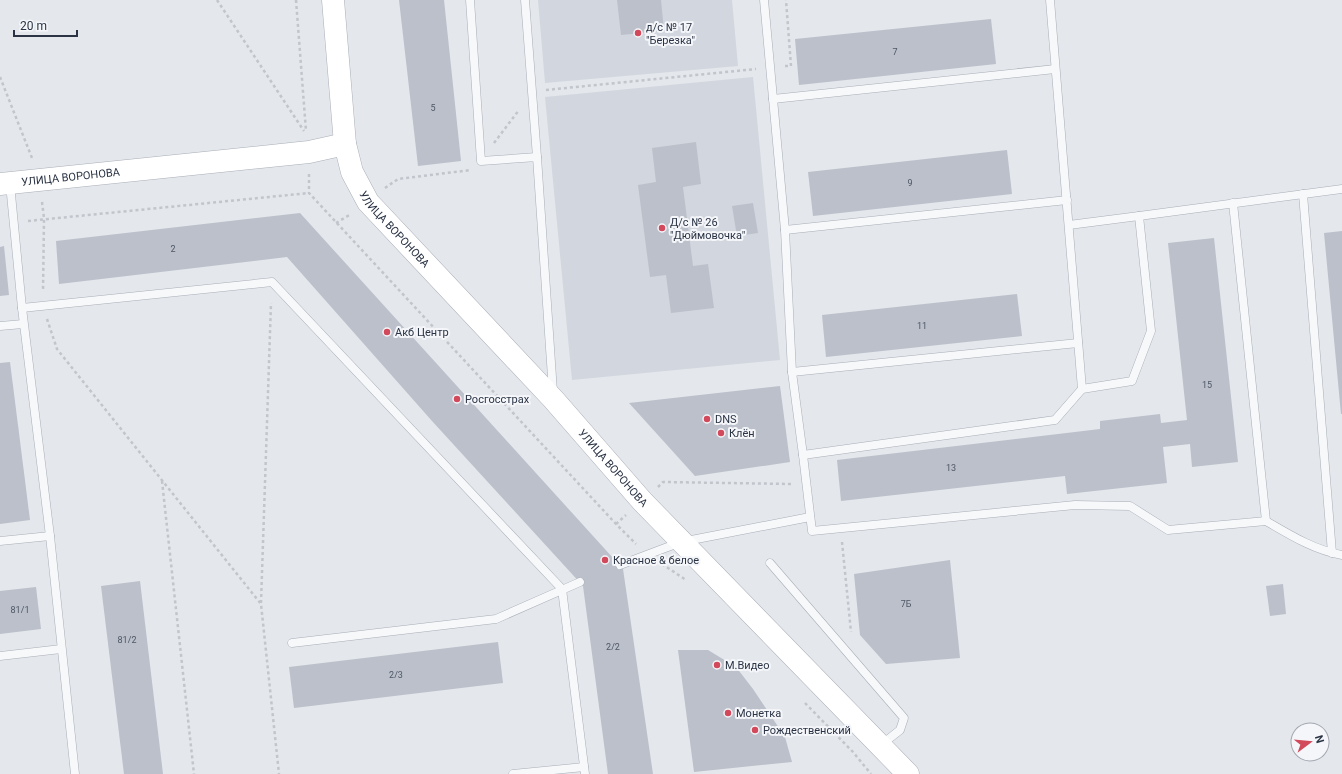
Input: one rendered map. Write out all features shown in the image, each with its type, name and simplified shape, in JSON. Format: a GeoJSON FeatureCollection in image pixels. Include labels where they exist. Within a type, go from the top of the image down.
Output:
{"type":"FeatureCollection","features":[{"type":"Feature","properties":{"kind":"street","name":"УЛИЦА ВОРОНОВА"},"geometry":{"type":"LineString","coordinates":[[333,0],[345,144],[352,172],[368,202],[554,400],[642,501],[908,774]]}},
{"type":"Feature","properties":{"kind":"street","name":"УЛИЦА ВОРОНОВА"},"geometry":{"type":"LineString","coordinates":[[5,184],[40,179],[309,152],[345,144]]}},
{"type":"Feature","properties":{"kind":"lane"},"geometry":{"type":"LineString","coordinates":[[470,0],[481,161],[537,157]]}},
{"type":"Feature","properties":{"kind":"lane"},"geometry":{"type":"LineString","coordinates":[[525,0],[554,400]]}},
{"type":"Feature","properties":{"kind":"lane"},"geometry":{"type":"LineString","coordinates":[[764,0],[785,230],[792,372],[812,531],[1075,505],[1130,506],[1168,530],[1266,521],[1300,541],[1332,553],[1342,555]]}},
{"type":"Feature","properties":{"kind":"lane"},"geometry":{"type":"LineString","coordinates":[[1050,0],[1082,389]]}},
{"type":"Feature","properties":{"kind":"lane"},"geometry":{"type":"LineString","coordinates":[[773,99],[1055,69]]}},
{"type":"Feature","properties":{"kind":"lane"},"geometry":{"type":"LineString","coordinates":[[5,184],[13,223],[50,536],[75,774]]}},
{"type":"Feature","properties":{"kind":"lane"},"geometry":{"type":"LineString","coordinates":[[1069,225],[1342,189]]}},
{"type":"Feature","properties":{"kind":"lane"},"geometry":{"type":"LineString","coordinates":[[1303,194],[1332,553]]}},
{"type":"Feature","properties":{"kind":"lane"},"geometry":{"type":"LineString","coordinates":[[785,230],[1067,200]]}},
{"type":"Feature","properties":{"kind":"lane"},"geometry":{"type":"LineString","coordinates":[[1233,203],[1266,521]]}},
{"type":"Feature","properties":{"kind":"lane"},"geometry":{"type":"LineString","coordinates":[[803,456],[1055,420],[1082,389],[1132,381],[1151,331],[1139,216]]}},
{"type":"Feature","properties":{"kind":"lane"},"geometry":{"type":"LineString","coordinates":[[22,308],[272,282],[562,589],[585,770],[513,774]]}},
{"type":"Feature","properties":{"kind":"lane"},"geometry":{"type":"LineString","coordinates":[[0,326],[24,324]]}},
{"type":"Feature","properties":{"kind":"lane"},"geometry":{"type":"LineString","coordinates":[[792,372],[1078,343]]}},
{"type":"Feature","properties":{"kind":"lane"},"geometry":{"type":"LineString","coordinates":[[620,566],[681,542],[810,517]]}},
{"type":"Feature","properties":{"kind":"lane"},"geometry":{"type":"LineString","coordinates":[[0,541],[50,536]]}},
{"type":"Feature","properties":{"kind":"lane"},"geometry":{"type":"LineString","coordinates":[[770,563],[904,718],[900,730],[880,745]]}},
{"type":"Feature","properties":{"kind":"lane"},"geometry":{"type":"LineString","coordinates":[[292,643],[496,620],[580,582]]}},
{"type":"Feature","properties":{"kind":"lane"},"geometry":{"type":"LineString","coordinates":[[0,656],[61,649]]}},
{"type":"Feature","properties":{"kind":"path"},"geometry":{"type":"LineString","coordinates":[[217,0],[306,135],[296,0]]}},
{"type":"Feature","properties":{"kind":"path"},"geometry":{"type":"LineString","coordinates":[[336,223],[368,202],[398,179],[474,170],[532,92],[791,66],[786,0]]}},
{"type":"Feature","properties":{"kind":"path"},"geometry":{"type":"LineString","coordinates":[[0,77],[40,179],[44,218],[42,306],[57,349],[261,604]]}},
{"type":"Feature","properties":{"kind":"path"},"geometry":{"type":"LineString","coordinates":[[309,152],[309,193],[616,524],[647,555],[687,580]]}},
{"type":"Feature","properties":{"kind":"path"},"geometry":{"type":"LineString","coordinates":[[13,223],[44,218],[309,193]]}},
{"type":"Feature","properties":{"kind":"path"},"geometry":{"type":"LineString","coordinates":[[272,282],[261,604],[279,774]]}},
{"type":"Feature","properties":{"kind":"path"},"geometry":{"type":"LineString","coordinates":[[162,480],[194,774]]}},
{"type":"Feature","properties":{"kind":"path"},"geometry":{"type":"LineString","coordinates":[[616,524],[664,482],[806,484]]}},
{"type":"Feature","properties":{"kind":"path"},"geometry":{"type":"LineString","coordinates":[[803,700],[872,774]]}},
{"type":"Feature","properties":{"kind":"shaded area","name":"д/с № 17 \"Березка\""},"geometry":{"type":"Polygon","coordinates":[[[538,0],[732,0],[738,66],[545,83],[538,0]]]}},
{"type":"Feature","properties":{"kind":"shaded area","name":"Д/с № 26 \"Дюймовочка\""},"geometry":{"type":"Polygon","coordinates":[[[753,77],[780,360],[572,380],[545,97],[753,77]]]}},
{"type":"Feature","properties":{"kind":"building"},"geometry":{"type":"Polygon","coordinates":[[[399,0],[444,0],[461,161],[418,166],[399,0]]]}},
{"type":"Feature","properties":{"kind":"building"},"geometry":{"type":"Polygon","coordinates":[[[617,0],[661,0],[664,31],[621,35],[617,0]]]}},
{"type":"Feature","properties":{"kind":"building"},"geometry":{"type":"Polygon","coordinates":[[[991,19],[996,64],[799,85],[795,39],[991,19]]]}},
{"type":"Feature","properties":{"kind":"building"},"geometry":{"type":"Polygon","coordinates":[[[696,142],[701,184],[683,187],[693,266],[708,264],[714,308],[671,313],[666,275],[650,277],[638,185],[656,182],[652,148],[696,142]]]}},
{"type":"Feature","properties":{"kind":"building"},"geometry":{"type":"Polygon","coordinates":[[[1007,150],[1012,194],[813,216],[808,172],[1007,150]]]}},
{"type":"Feature","properties":{"kind":"building"},"geometry":{"type":"Polygon","coordinates":[[[753,203],[758,233],[737,236],[732,206],[753,203]]]}},
{"type":"Feature","properties":{"kind":"building"},"geometry":{"type":"Polygon","coordinates":[[[300,213],[623,569],[653,774],[608,774],[583,586],[432,421],[287,257],[59,284],[56,241],[300,213]]]}},
{"type":"Feature","properties":{"kind":"building"},"geometry":{"type":"Polygon","coordinates":[[[1342,231],[1342,414],[1341,414],[1324,233],[1342,231]]]}},
{"type":"Feature","properties":{"kind":"building"},"geometry":{"type":"Polygon","coordinates":[[[1214,238],[1238,462],[1192,467],[1190,444],[1163,447],[1167,483],[1067,494],[1065,476],[841,501],[837,460],[1100,429],[1100,421],[1160,414],[1161,423],[1187,420],[1168,243],[1214,238]]]}},
{"type":"Feature","properties":{"kind":"building"},"geometry":{"type":"Polygon","coordinates":[[[4,246],[9,295],[0,296],[0,247],[4,246]]]}},
{"type":"Feature","properties":{"kind":"building"},"geometry":{"type":"Polygon","coordinates":[[[1017,294],[1022,336],[826,357],[822,315],[1017,294]]]}},
{"type":"Feature","properties":{"kind":"building"},"geometry":{"type":"Polygon","coordinates":[[[10,362],[30,520],[0,524],[0,363],[10,362]]]}},
{"type":"Feature","properties":{"kind":"building","name":"Клён"},"geometry":{"type":"Polygon","coordinates":[[[780,386],[790,462],[695,476],[629,403],[780,386]]]}},
{"type":"Feature","properties":{"kind":"building"},"geometry":{"type":"Polygon","coordinates":[[[950,560],[960,658],[886,664],[860,635],[854,574],[950,560]]]}},
{"type":"Feature","properties":{"kind":"building"},"geometry":{"type":"Polygon","coordinates":[[[140,581],[163,774],[124,774],[101,586],[140,581]]]}},
{"type":"Feature","properties":{"kind":"building"},"geometry":{"type":"Polygon","coordinates":[[[1283,584],[1286,614],[1270,616],[1266,586],[1283,584]]]}},
{"type":"Feature","properties":{"kind":"building"},"geometry":{"type":"Polygon","coordinates":[[[36,587],[41,629],[0,634],[0,591],[36,587]]]}},
{"type":"Feature","properties":{"kind":"building"},"geometry":{"type":"Polygon","coordinates":[[[498,642],[503,683],[294,708],[289,667],[498,642]]]}},
{"type":"Feature","properties":{"kind":"building","name":"Монетка"},"geometry":{"type":"Polygon","coordinates":[[[678,650],[708,650],[736,667],[753,689],[785,737],[792,762],[694,772],[678,650]]]}},
{"type":"Feature","properties":{"kind":"place","name":"д/с № 17 \"Березка\""},"geometry":{"type":"Point","coordinates":[638,33]}},
{"type":"Feature","properties":{"kind":"place","name":"Д/с № 26 \"Дюймовочка\""},"geometry":{"type":"Point","coordinates":[662,228]}},
{"type":"Feature","properties":{"kind":"place","name":"Акб Центр"},"geometry":{"type":"Point","coordinates":[387,332]}},
{"type":"Feature","properties":{"kind":"place","name":"Росгосстрах"},"geometry":{"type":"Point","coordinates":[457,399]}},
{"type":"Feature","properties":{"kind":"place","name":"DNS"},"geometry":{"type":"Point","coordinates":[707,419]}},
{"type":"Feature","properties":{"kind":"place","name":"Клён"},"geometry":{"type":"Point","coordinates":[721,433]}},
{"type":"Feature","properties":{"kind":"place","name":"Красное & белое"},"geometry":{"type":"Point","coordinates":[605,560]}},
{"type":"Feature","properties":{"kind":"place","name":"М.Видео"},"geometry":{"type":"Point","coordinates":[717,665]}},
{"type":"Feature","properties":{"kind":"place","name":"Монетка"},"geometry":{"type":"Point","coordinates":[728,713]}},
{"type":"Feature","properties":{"kind":"place","name":"Рождественский"},"geometry":{"type":"Point","coordinates":[755,730]}}]}
